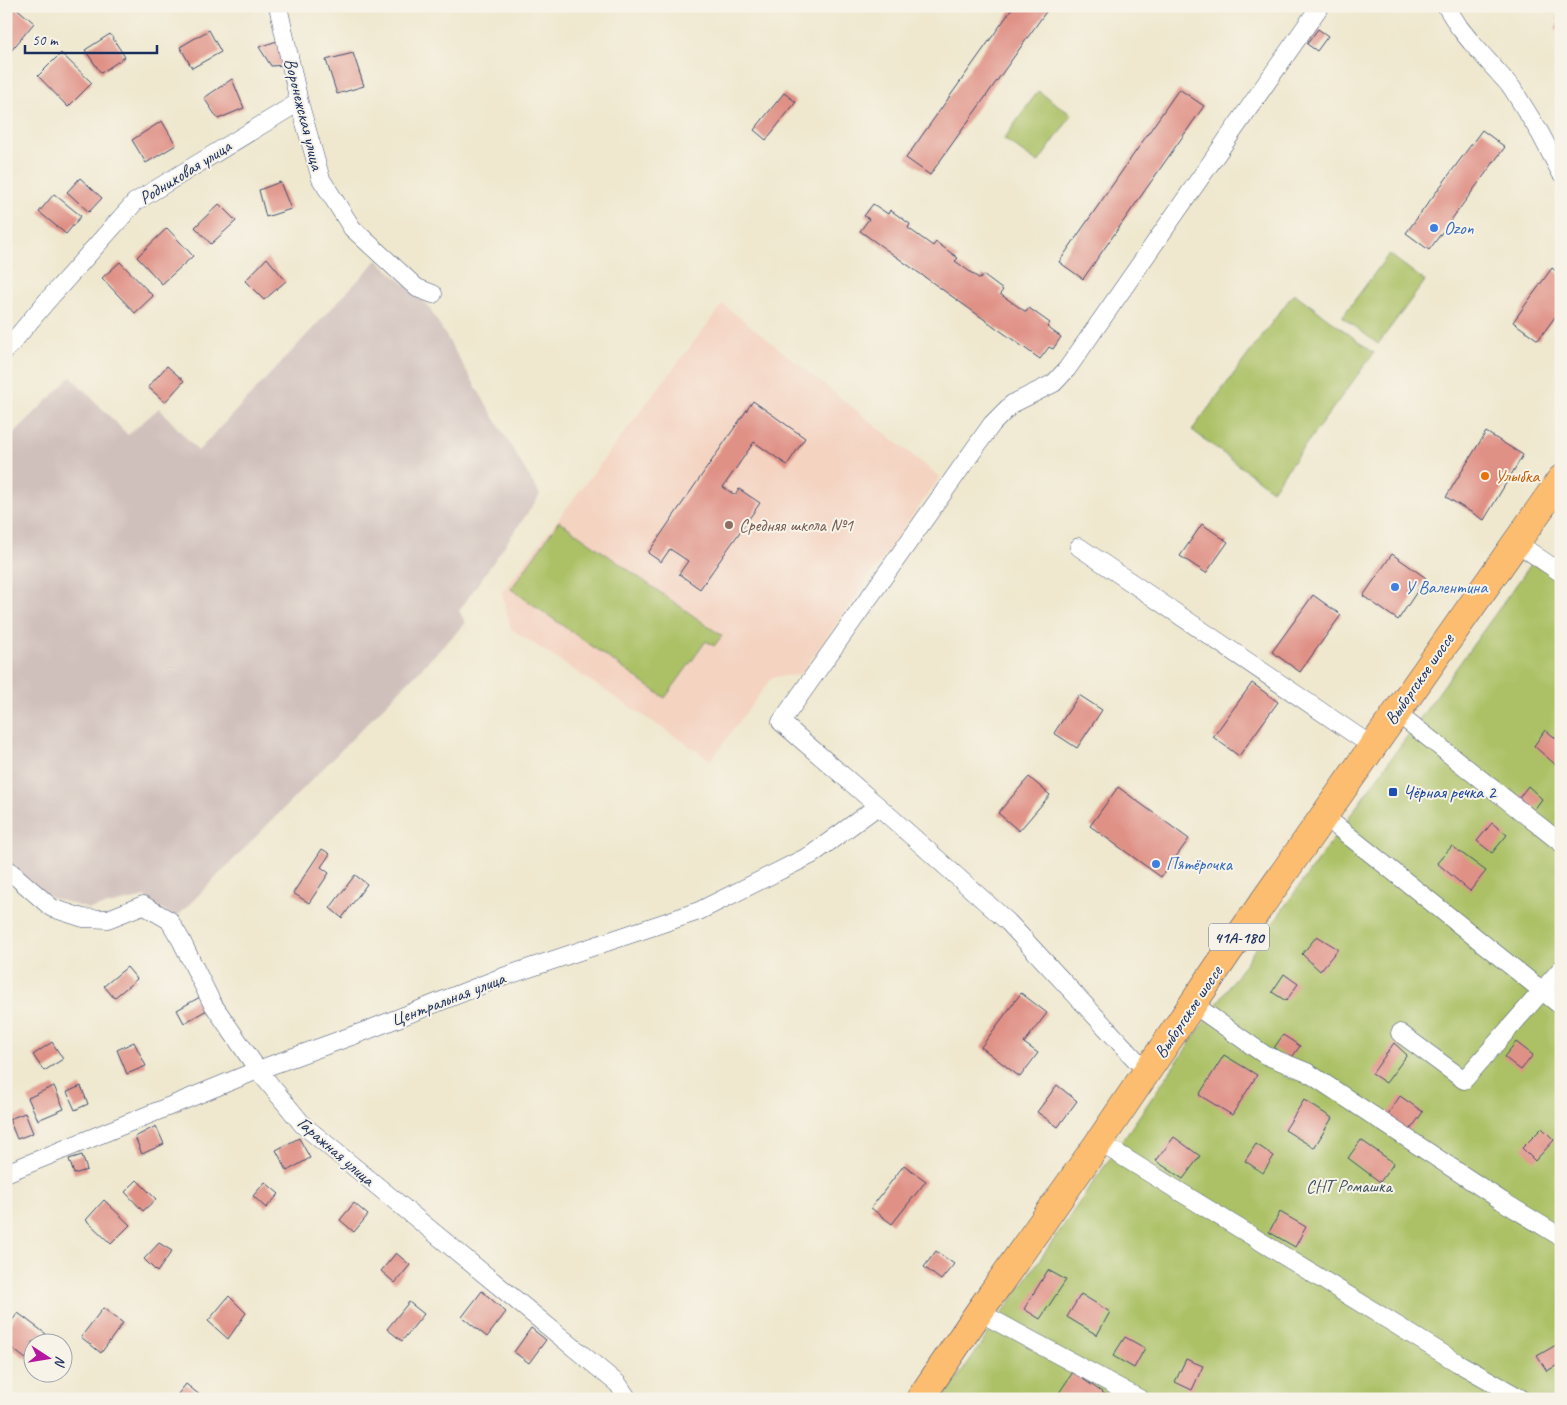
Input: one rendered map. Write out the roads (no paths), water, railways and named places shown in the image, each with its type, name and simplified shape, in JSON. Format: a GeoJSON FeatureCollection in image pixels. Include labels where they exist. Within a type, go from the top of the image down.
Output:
{"type":"FeatureCollection","features":[{"type":"Feature","properties":{"kind":"main road","name":"Выборгское шоссе"},"geometry":{"type":"LineString","coordinates":[[920,1399],[1372,746],[1517,543],[1561,478]]}},
{"type":"Feature","properties":{"kind":"street","name":"Воронежская улица"},"geometry":{"type":"LineString","coordinates":[[278,6],[299,102],[321,179],[352,228],[417,288],[433,294]]}},
{"type":"Feature","properties":{"kind":"street"},"geometry":{"type":"LineString","coordinates":[[1147,1072],[1008,922],[781,722],[992,424],[1012,404],[1054,382],[1067,369],[1320,6]]}},
{"type":"Feature","properties":{"kind":"street"},"geometry":{"type":"LineString","coordinates":[[1446,6],[1471,42],[1512,88],[1540,133],[1561,174]]}},
{"type":"Feature","properties":{"kind":"street","name":"Родниковая улица"},"geometry":{"type":"LineString","coordinates":[[6,350],[135,202],[299,102]]}},
{"type":"Feature","properties":{"kind":"street"},"geometry":{"type":"LineString","coordinates":[[1517,543],[1561,573]]}},
{"type":"Feature","properties":{"kind":"street"},"geometry":{"type":"LineString","coordinates":[[1079,547],[1372,746]]}},
{"type":"Feature","properties":{"kind":"street"},"geometry":{"type":"LineString","coordinates":[[1396,712],[1561,843]]}},
{"type":"Feature","properties":{"kind":"street","name":"Центральная улица"},"geometry":{"type":"LineString","coordinates":[[6,1173],[258,1070],[368,1030],[497,979],[699,910],[811,855],[878,806]]}},
{"type":"Feature","properties":{"kind":"street"},"geometry":{"type":"LineString","coordinates":[[1324,816],[1561,1006]]}},
{"type":"Feature","properties":{"kind":"street","name":"Гаражная улица"},"geometry":{"type":"LineString","coordinates":[[8,874],[52,908],[83,918],[108,919],[143,905],[169,920],[212,1003],[258,1070],[303,1125],[618,1384],[628,1399]]}},
{"type":"Feature","properties":{"kind":"street"},"geometry":{"type":"LineString","coordinates":[[1400,1033],[1464,1080],[1561,969]]}},
{"type":"Feature","properties":{"kind":"street"},"geometry":{"type":"LineString","coordinates":[[1193,1004],[1264,1055],[1307,1072],[1502,1201],[1561,1237]]}},
{"type":"Feature","properties":{"kind":"street"},"geometry":{"type":"LineString","coordinates":[[1099,1142],[1458,1363],[1522,1399]]}},
{"type":"Feature","properties":{"kind":"street"},"geometry":{"type":"LineString","coordinates":[[979,1312],[1140,1399]]}},
{"type":"Feature","properties":{"kind":"place","name":"Ozon"},"geometry":{"type":"Point","coordinates":[1434,228]}},
{"type":"Feature","properties":{"kind":"place","name":"Улыбка"},"geometry":{"type":"Point","coordinates":[1485,476]}},
{"type":"Feature","properties":{"kind":"place","name":"Средняя школа №1"},"geometry":{"type":"Point","coordinates":[729,525]}},
{"type":"Feature","properties":{"kind":"place","name":"У Валентина"},"geometry":{"type":"Point","coordinates":[1395,587]}},
{"type":"Feature","properties":{"kind":"place","name":"Чёрная речка 2"},"geometry":{"type":"Point","coordinates":[1393,792]}},
{"type":"Feature","properties":{"kind":"place","name":"Пятёрочка"},"geometry":{"type":"Point","coordinates":[1156,864]}},
{"type":"Feature","properties":{"kind":"park label","name":"СНТ Ромашка"},"geometry":{"type":"Point","coordinates":[1349,1186]}}]}
